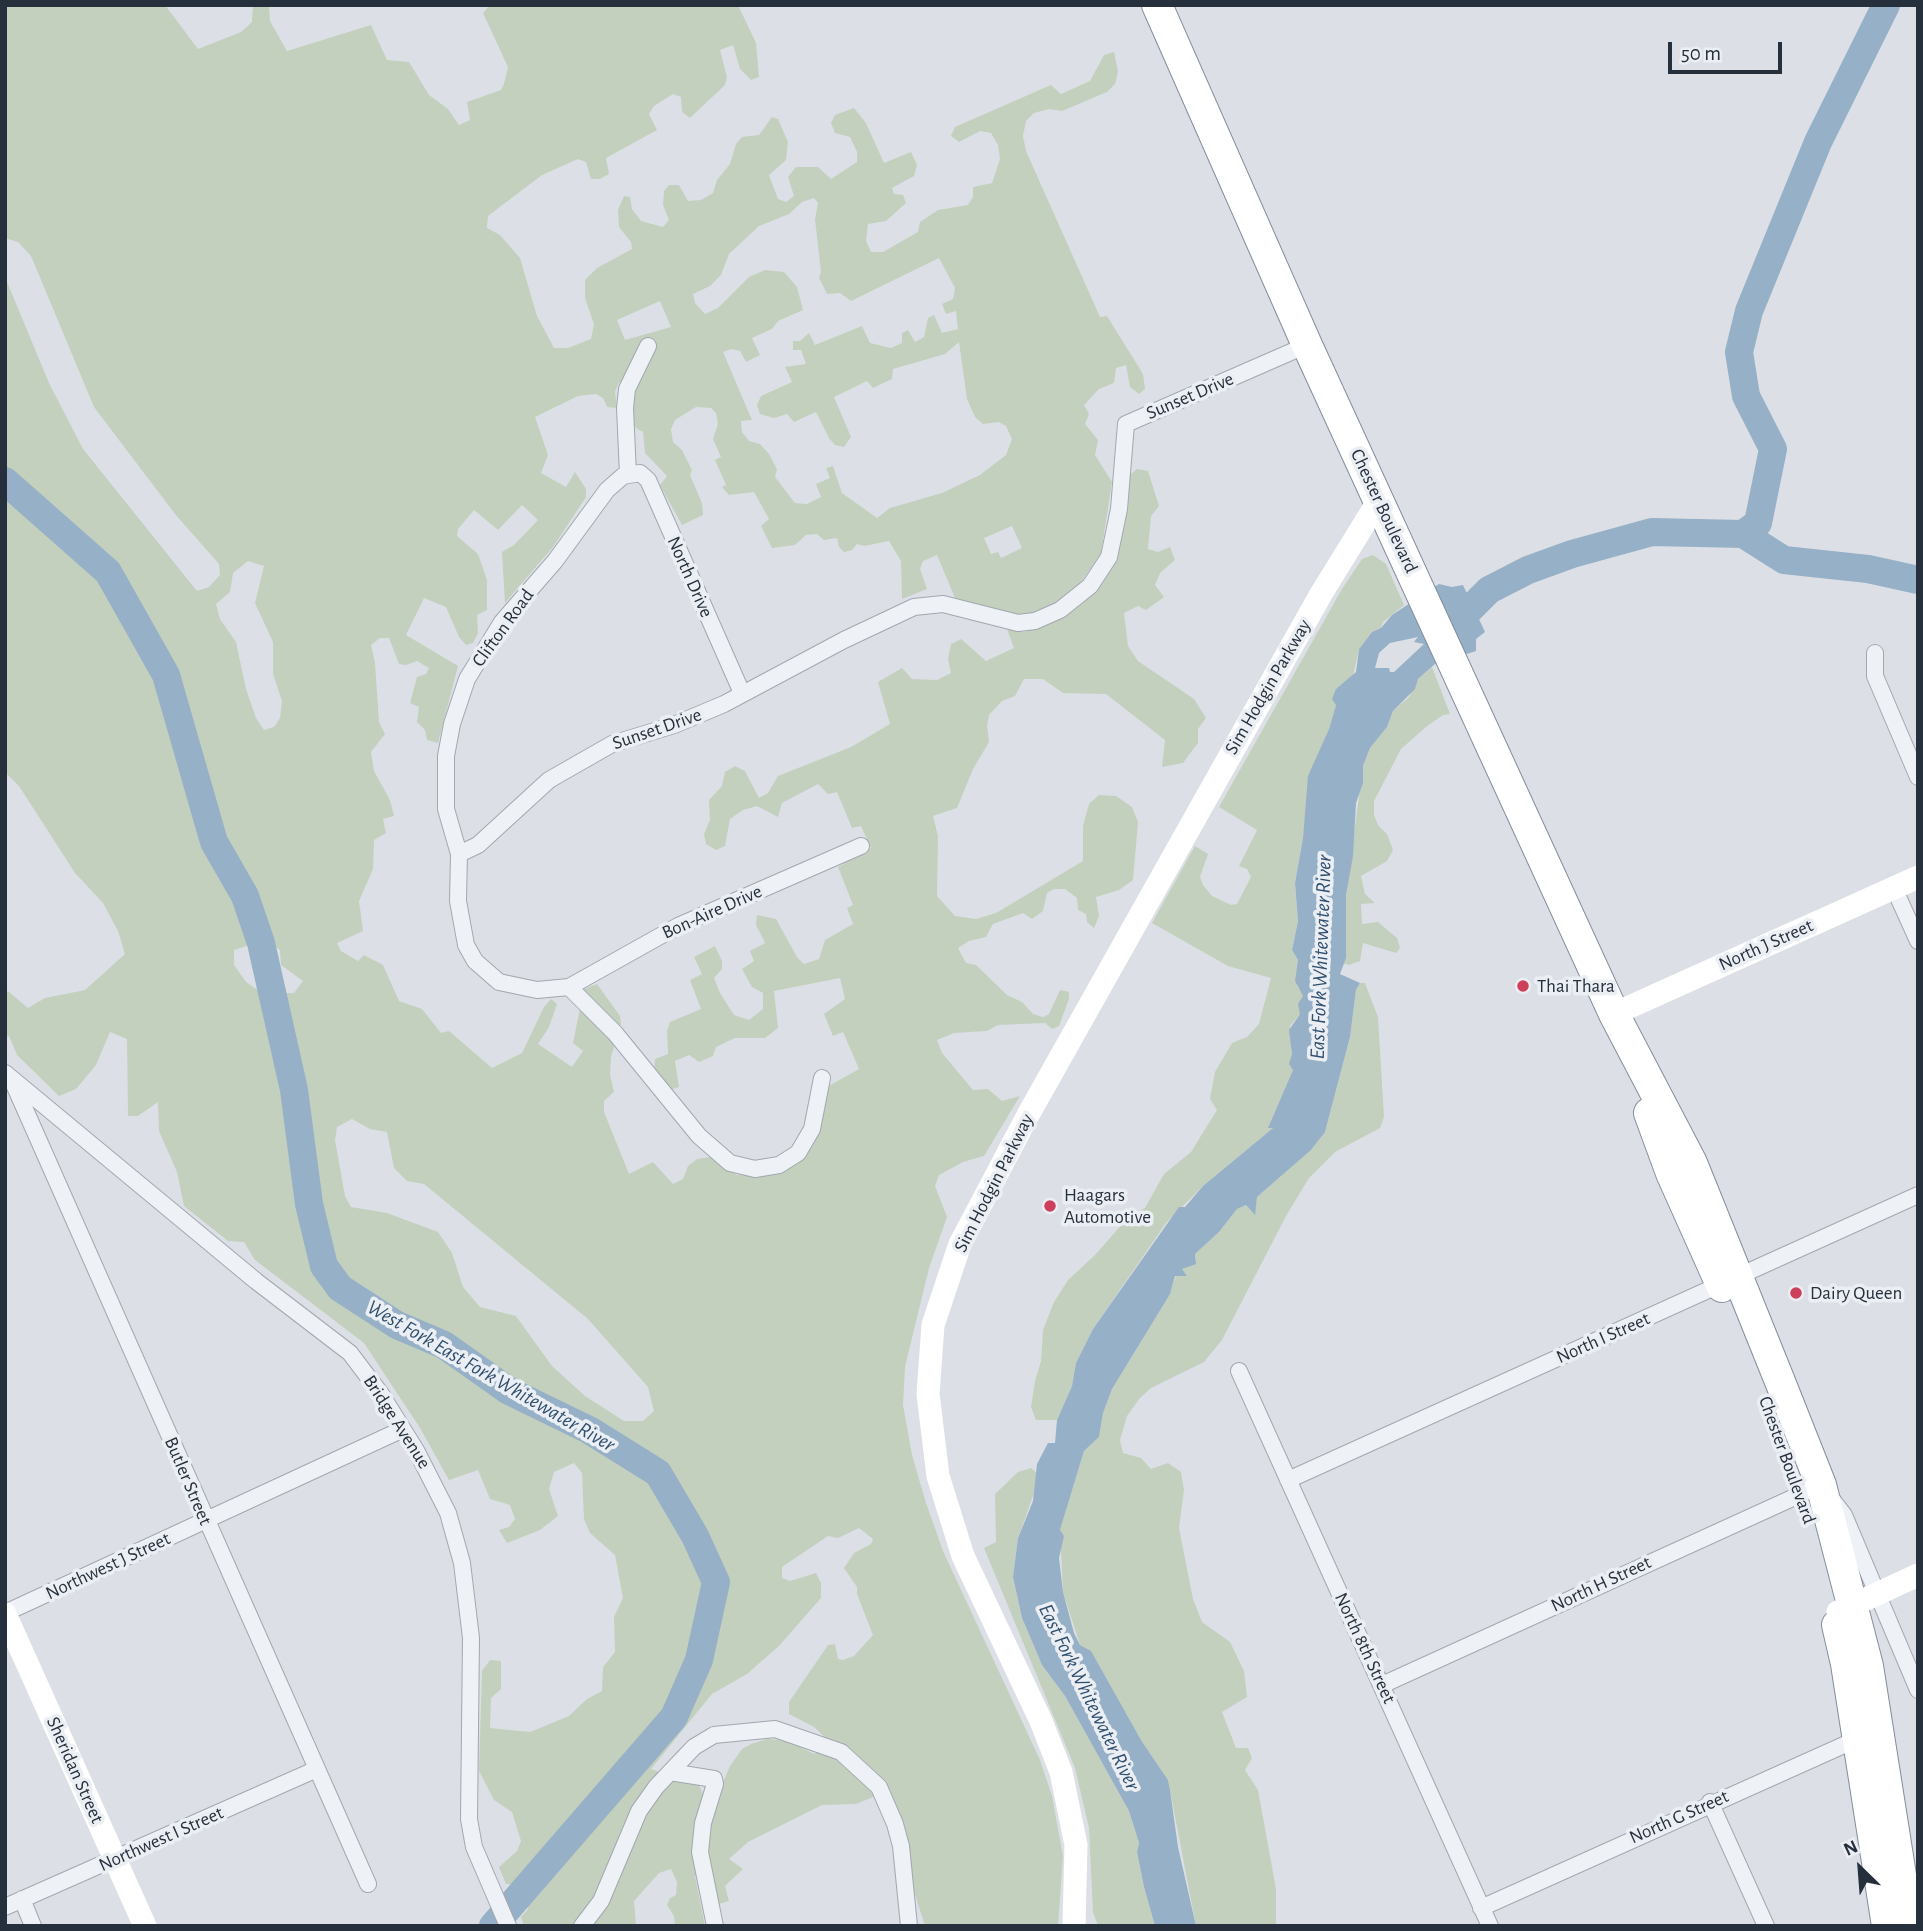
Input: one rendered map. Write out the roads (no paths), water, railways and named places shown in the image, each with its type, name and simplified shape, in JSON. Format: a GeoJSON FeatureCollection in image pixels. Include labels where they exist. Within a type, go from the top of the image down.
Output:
{"type":"FeatureCollection","features":[{"type":"Feature","properties":{"kind":"highway","name":"Chester Boulevard"},"geometry":{"type":"LineString","coordinates":[[1157,5],[1307,345],[1614,1014],[1671,1173],[1730,1280],[1812,1489],[1855,1604],[1887,1926]]}},
{"type":"Feature","properties":{"kind":"highway","name":"Chester Boulevard"},"geometry":{"type":"LineString","coordinates":[[1869,1734],[1909,1926]]}},
{"type":"Feature","properties":{"kind":"street","name":"Sunset Drive"},"geometry":{"type":"LineString","coordinates":[[459,854],[478,845],[549,780],[594,752],[674,725],[724,704],[844,639],[914,607],[943,604],[1018,623],[1035,621],[1059,610],[1090,586],[1109,557],[1119,509],[1126,424],[1307,345]]}},
{"type":"Feature","properties":{"kind":"street"},"geometry":{"type":"LineString","coordinates":[[628,474],[625,408],[627,389],[648,346]]}},
{"type":"Feature","properties":{"kind":"street","name":"North Drive"},"geometry":{"type":"LineString","coordinates":[[628,474],[640,473],[648,480],[742,693]]}},
{"type":"Feature","properties":{"kind":"street","name":"Clifton Road"},"geometry":{"type":"LineString","coordinates":[[459,854],[446,808],[446,756],[452,724],[467,680],[477,658],[502,622],[555,561],[607,490],[628,474]]}},
{"type":"Feature","properties":{"kind":"street","name":"Sim Hodgin Parkway"},"geometry":{"type":"LineString","coordinates":[[1074,1926],[1076,1845],[1061,1772],[1041,1721],[963,1556],[938,1476],[928,1394],[933,1325],[960,1244],[1028,1115],[1321,594],[1384,511]]}},
{"type":"Feature","properties":{"kind":"street"},"geometry":{"type":"LineString","coordinates":[[1875,653],[1875,676],[1918,777]]}},
{"type":"Feature","properties":{"kind":"street","name":"Bon-Aire Drive"},"geometry":{"type":"LineString","coordinates":[[569,987],[678,926],[861,846]]}},
{"type":"Feature","properties":{"kind":"street"},"geometry":{"type":"LineString","coordinates":[[459,854],[458,901],[466,945],[475,961],[499,982],[537,990],[569,987],[615,1033],[699,1136],[730,1163],[755,1169],[779,1165],[798,1153],[812,1129],[822,1078]]}},
{"type":"Feature","properties":{"kind":"street","name":"North J Street"},"geometry":{"type":"LineString","coordinates":[[1614,1014],[1918,877]]}},
{"type":"Feature","properties":{"kind":"street"},"geometry":{"type":"LineString","coordinates":[[1894,888],[1918,941]]}},
{"type":"Feature","properties":{"kind":"street","name":"Bridge Avenue"},"geometry":{"type":"LineString","coordinates":[[8,1075],[256,1281],[350,1353],[381,1394],[436,1485],[448,1513],[462,1563],[471,1638],[469,1819],[474,1847],[508,1926]]}},
{"type":"Feature","properties":{"kind":"street","name":"Butler Street"},"geometry":{"type":"LineString","coordinates":[[8,1075],[368,1884]]}},
{"type":"Feature","properties":{"kind":"street","name":"North I Street"},"geometry":{"type":"LineString","coordinates":[[1287,1480],[1918,1195]]}},
{"type":"Feature","properties":{"kind":"street","name":"North 8th Street"},"geometry":{"type":"LineString","coordinates":[[1239,1371],[1490,1926]]}},
{"type":"Feature","properties":{"kind":"street","name":"Northwest J Street"},"geometry":{"type":"LineString","coordinates":[[5,1613],[401,1430]]}},
{"type":"Feature","properties":{"kind":"street","name":"Chester Boulevard"},"geometry":{"type":"LineString","coordinates":[[1812,1489],[1844,1515],[1855,1604],[1918,1690]]}},
{"type":"Feature","properties":{"kind":"street","name":"North H Street"},"geometry":{"type":"LineString","coordinates":[[1382,1685],[1812,1489]]}},
{"type":"Feature","properties":{"kind":"street"},"geometry":{"type":"LineString","coordinates":[[1855,1604],[1918,1575]]}},
{"type":"Feature","properties":{"kind":"street","name":"Sheridan Street"},"geometry":{"type":"LineString","coordinates":[[5,1613],[145,1926]]}},
{"type":"Feature","properties":{"kind":"street"},"geometry":{"type":"LineString","coordinates":[[582,1926],[601,1901],[639,1811],[670,1772],[704,1739],[775,1729],[850,1758],[879,1787],[895,1824],[909,1926]]}},
{"type":"Feature","properties":{"kind":"street","name":"North G Street"},"geometry":{"type":"LineString","coordinates":[[1481,1908],[1710,1802],[1869,1734]]}},
{"type":"Feature","properties":{"kind":"street","name":"Northwest I Street"},"geometry":{"type":"LineString","coordinates":[[5,1907],[317,1769]]}},
{"type":"Feature","properties":{"kind":"street"},"geometry":{"type":"LineString","coordinates":[[670,1772],[714,1779],[715,1784],[703,1823],[700,1852],[715,1926]]}},
{"type":"Feature","properties":{"kind":"street"},"geometry":{"type":"LineString","coordinates":[[1710,1802],[1766,1926]]}},
{"type":"Feature","properties":{"kind":"street"},"geometry":{"type":"LineString","coordinates":[[22,1899],[33,1926]]}},
{"type":"Feature","properties":{"kind":"water"},"geometry":{"type":"Polygon","coordinates":[[[1439,584],[1452,587],[1463,585],[1485,632],[1476,639],[1476,651],[1435,664],[1418,679],[1415,689],[1393,711],[1387,727],[1370,748],[1363,766],[1363,783],[1356,803],[1353,856],[1346,895],[1346,958],[1340,974],[1360,983],[1356,990],[1350,1037],[1325,1132],[1311,1150],[1257,1197],[1255,1215],[1246,1205],[1237,1209],[1219,1232],[1195,1254],[1196,1264],[1182,1269],[1187,1276],[1175,1276],[1170,1294],[1112,1389],[1103,1413],[1099,1437],[1084,1451],[1060,1530],[1064,1536],[1059,1558],[1063,1592],[1074,1633],[1080,1645],[1091,1651],[1141,1740],[1168,1780],[1178,1847],[1196,1926],[1155,1926],[1137,1852],[1139,1843],[1129,1811],[1065,1696],[1042,1665],[1022,1618],[1013,1577],[1018,1538],[1033,1501],[1037,1464],[1048,1443],[1055,1443],[1057,1420],[1072,1386],[1076,1363],[1093,1329],[1179,1207],[1185,1207],[1203,1186],[1273,1128],[1268,1128],[1293,1070],[1289,1064],[1292,1054],[1289,1030],[1300,1014],[1298,1004],[1303,996],[1295,981],[1298,960],[1292,950],[1298,921],[1295,883],[1303,838],[1308,776],[1329,729],[1336,705],[1332,699],[1336,689],[1356,672],[1359,649],[1372,632],[1381,628],[1392,615],[1439,584]],[[1418,637],[1390,643],[1379,653],[1375,668],[1389,668],[1390,672],[1394,672],[1424,644],[1414,642],[1418,637]]]}},
{"type":"Feature","properties":{"kind":"waterway"},"geometry":{"type":"LineString","coordinates":[[1743,534],[1758,523],[1773,449],[1746,396],[1739,352],[1749,311],[1818,142],[1886,5]]}},
{"type":"Feature","properties":{"kind":"waterway","name":"West Fork East Fork Whitewater River"},"geometry":{"type":"LineString","coordinates":[[5,481],[108,572],[166,675],[214,842],[245,896],[261,943],[294,1090],[309,1204],[324,1266],[340,1288],[397,1325],[444,1345],[509,1391],[589,1430],[658,1473],[695,1536],[716,1582],[699,1660],[674,1717],[493,1926]]}},
{"type":"Feature","properties":{"kind":"waterway","name":"East Fork Whitewater River"},"geometry":{"type":"LineString","coordinates":[[1447,632],[1489,590],[1528,570],[1572,554],[1652,532],[1743,534],[1784,560],[1868,569],[1918,580]]}},
{"type":"Feature","properties":{"kind":"place","name":"Thai Thara"},"geometry":{"type":"Point","coordinates":[1523,986]}},
{"type":"Feature","properties":{"kind":"place","name":"Haagars Automotive"},"geometry":{"type":"Point","coordinates":[1050,1206]}},
{"type":"Feature","properties":{"kind":"place","name":"Dairy Queen"},"geometry":{"type":"Point","coordinates":[1796,1293]}}]}
